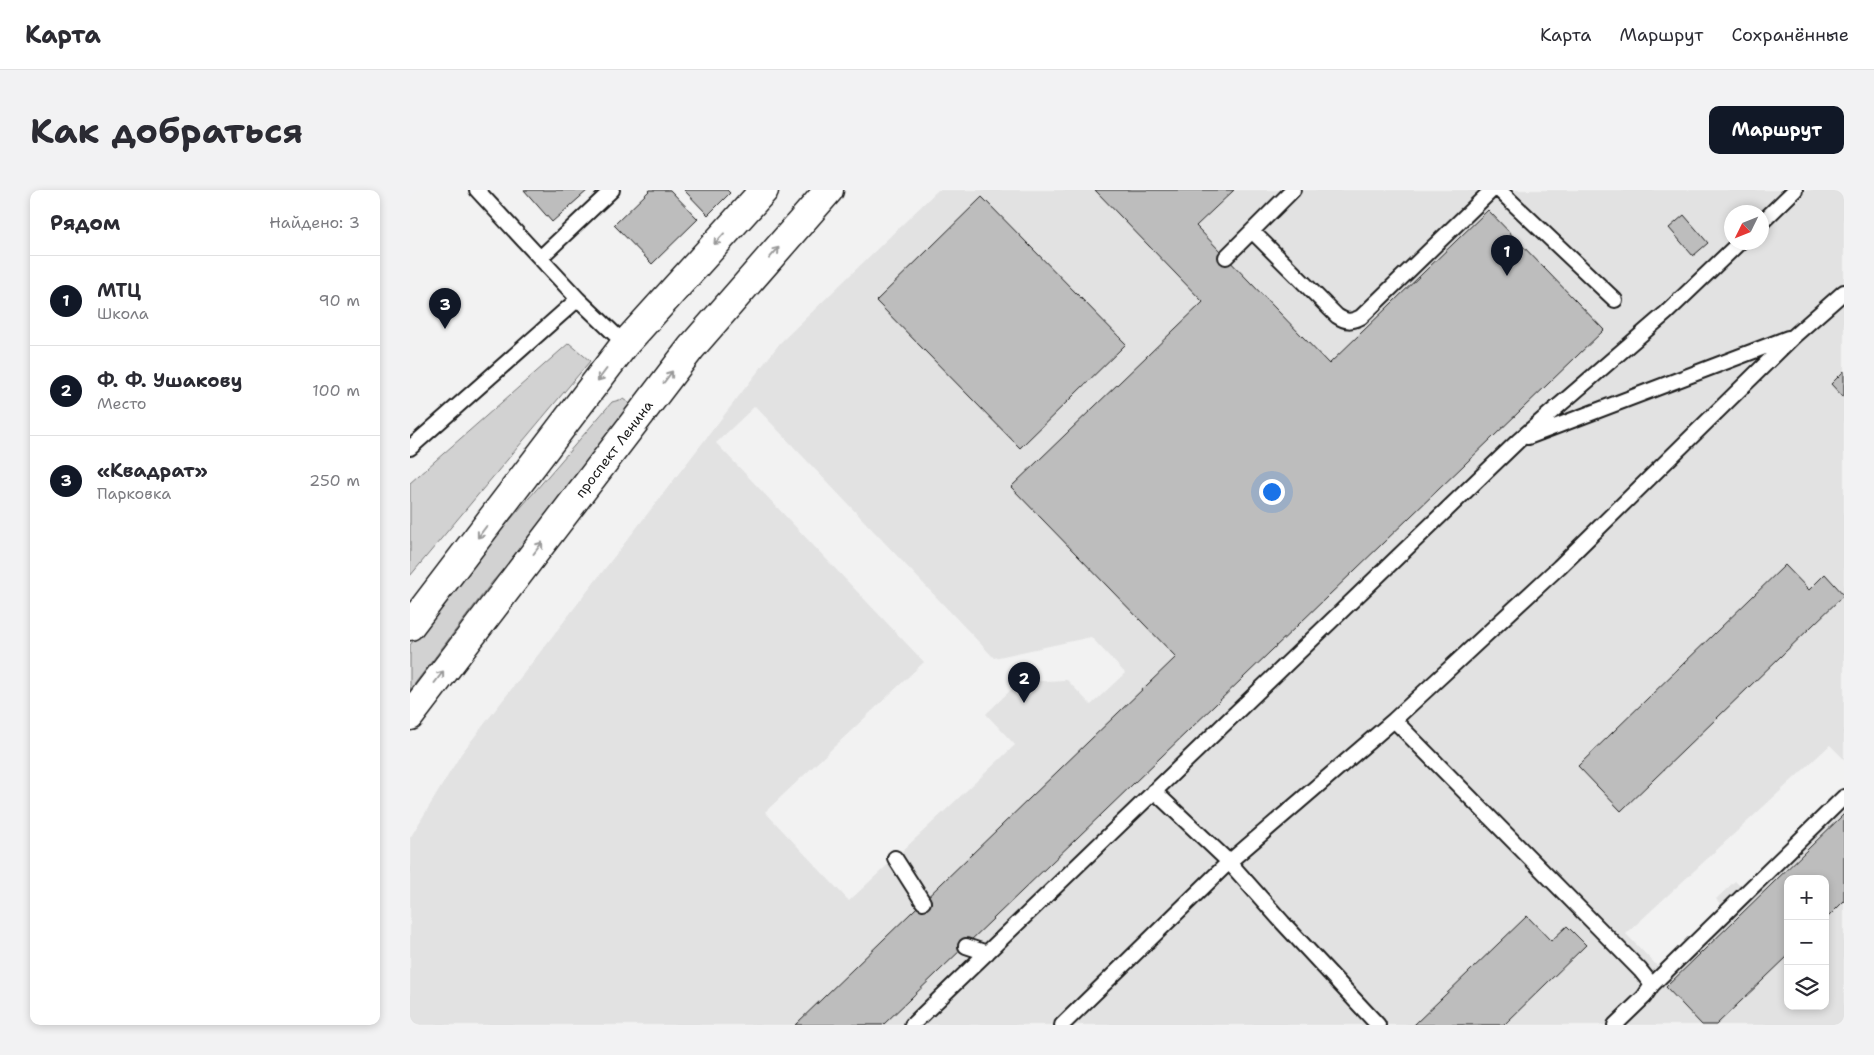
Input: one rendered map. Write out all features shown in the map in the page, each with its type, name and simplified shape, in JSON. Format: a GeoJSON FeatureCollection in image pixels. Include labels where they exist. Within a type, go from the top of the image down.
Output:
{"type":"FeatureCollection","features":[{"type":"Feature","properties":{"kind":"street","name":"проспект Ленина"},"geometry":{"type":"LineString","coordinates":[[411,713],[690,348],[829,190]]}},
{"type":"Feature","properties":{"kind":"street"},"geometry":{"type":"LineString","coordinates":[[410,626],[626,344],[758,192]]}},
{"type":"Feature","properties":{"kind":"lane"},"geometry":{"type":"LineString","coordinates":[[477,190],[578,299],[626,344]]}},
{"type":"Feature","properties":{"kind":"lane"},"geometry":{"type":"LineString","coordinates":[[540,258],[612,190]]}},
{"type":"Feature","properties":{"kind":"lane"},"geometry":{"type":"LineString","coordinates":[[1226,257],[1293,190]]}},
{"type":"Feature","properties":{"kind":"lane"},"geometry":{"type":"LineString","coordinates":[[1252,231],[1337,316],[1344,321],[1353,321],[1361,317],[1492,190]]}},
{"type":"Feature","properties":{"kind":"lane"},"geometry":{"type":"LineString","coordinates":[[1499,190],[1615,300]]}},
{"type":"Feature","properties":{"kind":"lane"},"geometry":{"type":"LineString","coordinates":[[1769,215],[1795,190]]}},
{"type":"Feature","properties":{"kind":"lane"},"geometry":{"type":"LineString","coordinates":[[912,1025],[1518,441],[1666,312],[1732,250]]}},
{"type":"Feature","properties":{"kind":"lane"},"geometry":{"type":"LineString","coordinates":[[1062,1025],[1230,862],[1394,720],[1559,567],[1794,336],[1844,292]]}},
{"type":"Feature","properties":{"kind":"lane"},"geometry":{"type":"LineString","coordinates":[[410,448],[578,299]]}},
{"type":"Feature","properties":{"kind":"lane"},"geometry":{"type":"LineString","coordinates":[[1518,441],[1794,336]]}},
{"type":"Feature","properties":{"kind":"lane"},"geometry":{"type":"LineString","coordinates":[[1394,720],[1640,970],[1652,985]]}},
{"type":"Feature","properties":{"kind":"lane"},"geometry":{"type":"LineString","coordinates":[[1154,790],[1230,862],[1282,923],[1378,1025]]}},
{"type":"Feature","properties":{"kind":"lane"},"geometry":{"type":"LineString","coordinates":[[1615,1025],[1644,997],[1652,985],[1844,797]]}},
{"type":"Feature","properties":{"kind":"lane"},"geometry":{"type":"LineString","coordinates":[[896,858],[923,902]]}},
{"type":"Feature","properties":{"kind":"lane"},"geometry":{"type":"LineString","coordinates":[[966,946],[987,953]]}},
{"type":"Feature","properties":{"kind":"shaded area"},"geometry":{"type":"Polygon","coordinates":[[[938,190],[1095,190],[1203,302],[1012,487],[1176,657],[795,1025],[410,1025],[410,838],[461,754],[780,343],[938,190]],[[755,406],[716,443],[924,662],[765,812],[849,901],[1015,745],[986,714],[1019,682],[1067,680],[1091,705],[1125,673],[1091,637],[994,658],[755,406]]]}},
{"type":"Feature","properties":{"kind":"shaded area"},"geometry":{"type":"Polygon","coordinates":[[[1234,190],[1844,190],[1844,371],[1831,384],[1844,398],[1844,594],[1825,574],[1809,590],[1785,565],[1578,766],[1622,810],[1844,595],[1844,759],[1830,745],[1626,934],[1669,978],[1731,916],[1716,899],[1735,881],[1751,897],[1844,809],[1844,814],[1666,987],[1702,1025],[1504,1025],[1586,945],[1567,926],[1551,941],[1527,916],[1414,1025],[883,1025],[1603,330],[1488,211],[1329,364],[1196,226],[1234,190]],[[1684,215],[1669,228],[1693,256],[1708,243],[1684,215]]]}},
{"type":"Feature","properties":{"kind":"shaded area"},"geometry":{"type":"Polygon","coordinates":[[[569,343],[590,361],[410,576],[410,483],[569,343]]]}},
{"type":"Feature","properties":{"kind":"shaded area"},"geometry":{"type":"Polygon","coordinates":[[[623,399],[636,408],[635,420],[493,581],[410,690],[410,645],[472,564],[612,402],[623,399]]]}},
{"type":"Feature","properties":{"kind":"shaded area"},"geometry":{"type":"Polygon","coordinates":[[[1844,901],[1844,1025],[1716,1025],[1784,960],[1784,1010],[1829,1010],[1829,916],[1844,901]]]}},
{"type":"Feature","properties":{"kind":"building"},"geometry":{"type":"Polygon","coordinates":[[[524,190],[588,190],[552,222],[524,190]]]}},
{"type":"Feature","properties":{"kind":"building"},"geometry":{"type":"Polygon","coordinates":[[[650,190],[670,190],[698,219],[652,264],[614,225],[650,190]]]}},
{"type":"Feature","properties":{"kind":"building"},"geometry":{"type":"Polygon","coordinates":[[[684,190],[727,190],[730,193],[708,215],[684,190]]]}},
{"type":"Feature","properties":{"kind":"building"},"geometry":{"type":"Polygon","coordinates":[[[1095,190],[1234,190],[1196,226],[1329,364],[1488,210],[1604,330],[883,1025],[795,1025],[1176,657],[1011,487],[1203,302],[1095,190]]]}},
{"type":"Feature","properties":{"kind":"building"},"geometry":{"type":"Polygon","coordinates":[[[982,197],[1126,344],[1020,448],[876,301],[982,197]]]}},
{"type":"Feature","properties":{"kind":"building"},"geometry":{"type":"Polygon","coordinates":[[[1684,215],[1708,243],[1693,256],[1669,228],[1684,215]]]}},
{"type":"Feature","properties":{"kind":"building"},"geometry":{"type":"Polygon","coordinates":[[[1844,371],[1844,398],[1831,384],[1844,371]]]}},
{"type":"Feature","properties":{"kind":"building"},"geometry":{"type":"Polygon","coordinates":[[[1785,565],[1809,590],[1825,574],[1844,595],[1621,811],[1578,766],[1785,565]]]}},
{"type":"Feature","properties":{"kind":"building"},"geometry":{"type":"Polygon","coordinates":[[[1844,814],[1844,901],[1829,916],[1829,875],[1784,875],[1784,960],[1716,1025],[1702,1025],[1666,987],[1844,814]]]}},
{"type":"Feature","properties":{"kind":"building"},"geometry":{"type":"Polygon","coordinates":[[[1527,916],[1551,941],[1567,926],[1586,945],[1504,1025],[1414,1025],[1527,916]]]}},
{"type":"Feature","properties":{"kind":"place","name":"МТЦ"},"geometry":{"type":"Point","coordinates":[1507,276]}},
{"type":"Feature","properties":{"kind":"place","name":"«Квадрат»"},"geometry":{"type":"Point","coordinates":[445,329]}},
{"type":"Feature","properties":{"kind":"place","name":"Ф. Ф. Ушакову"},"geometry":{"type":"Point","coordinates":[1024,703]}}]}
